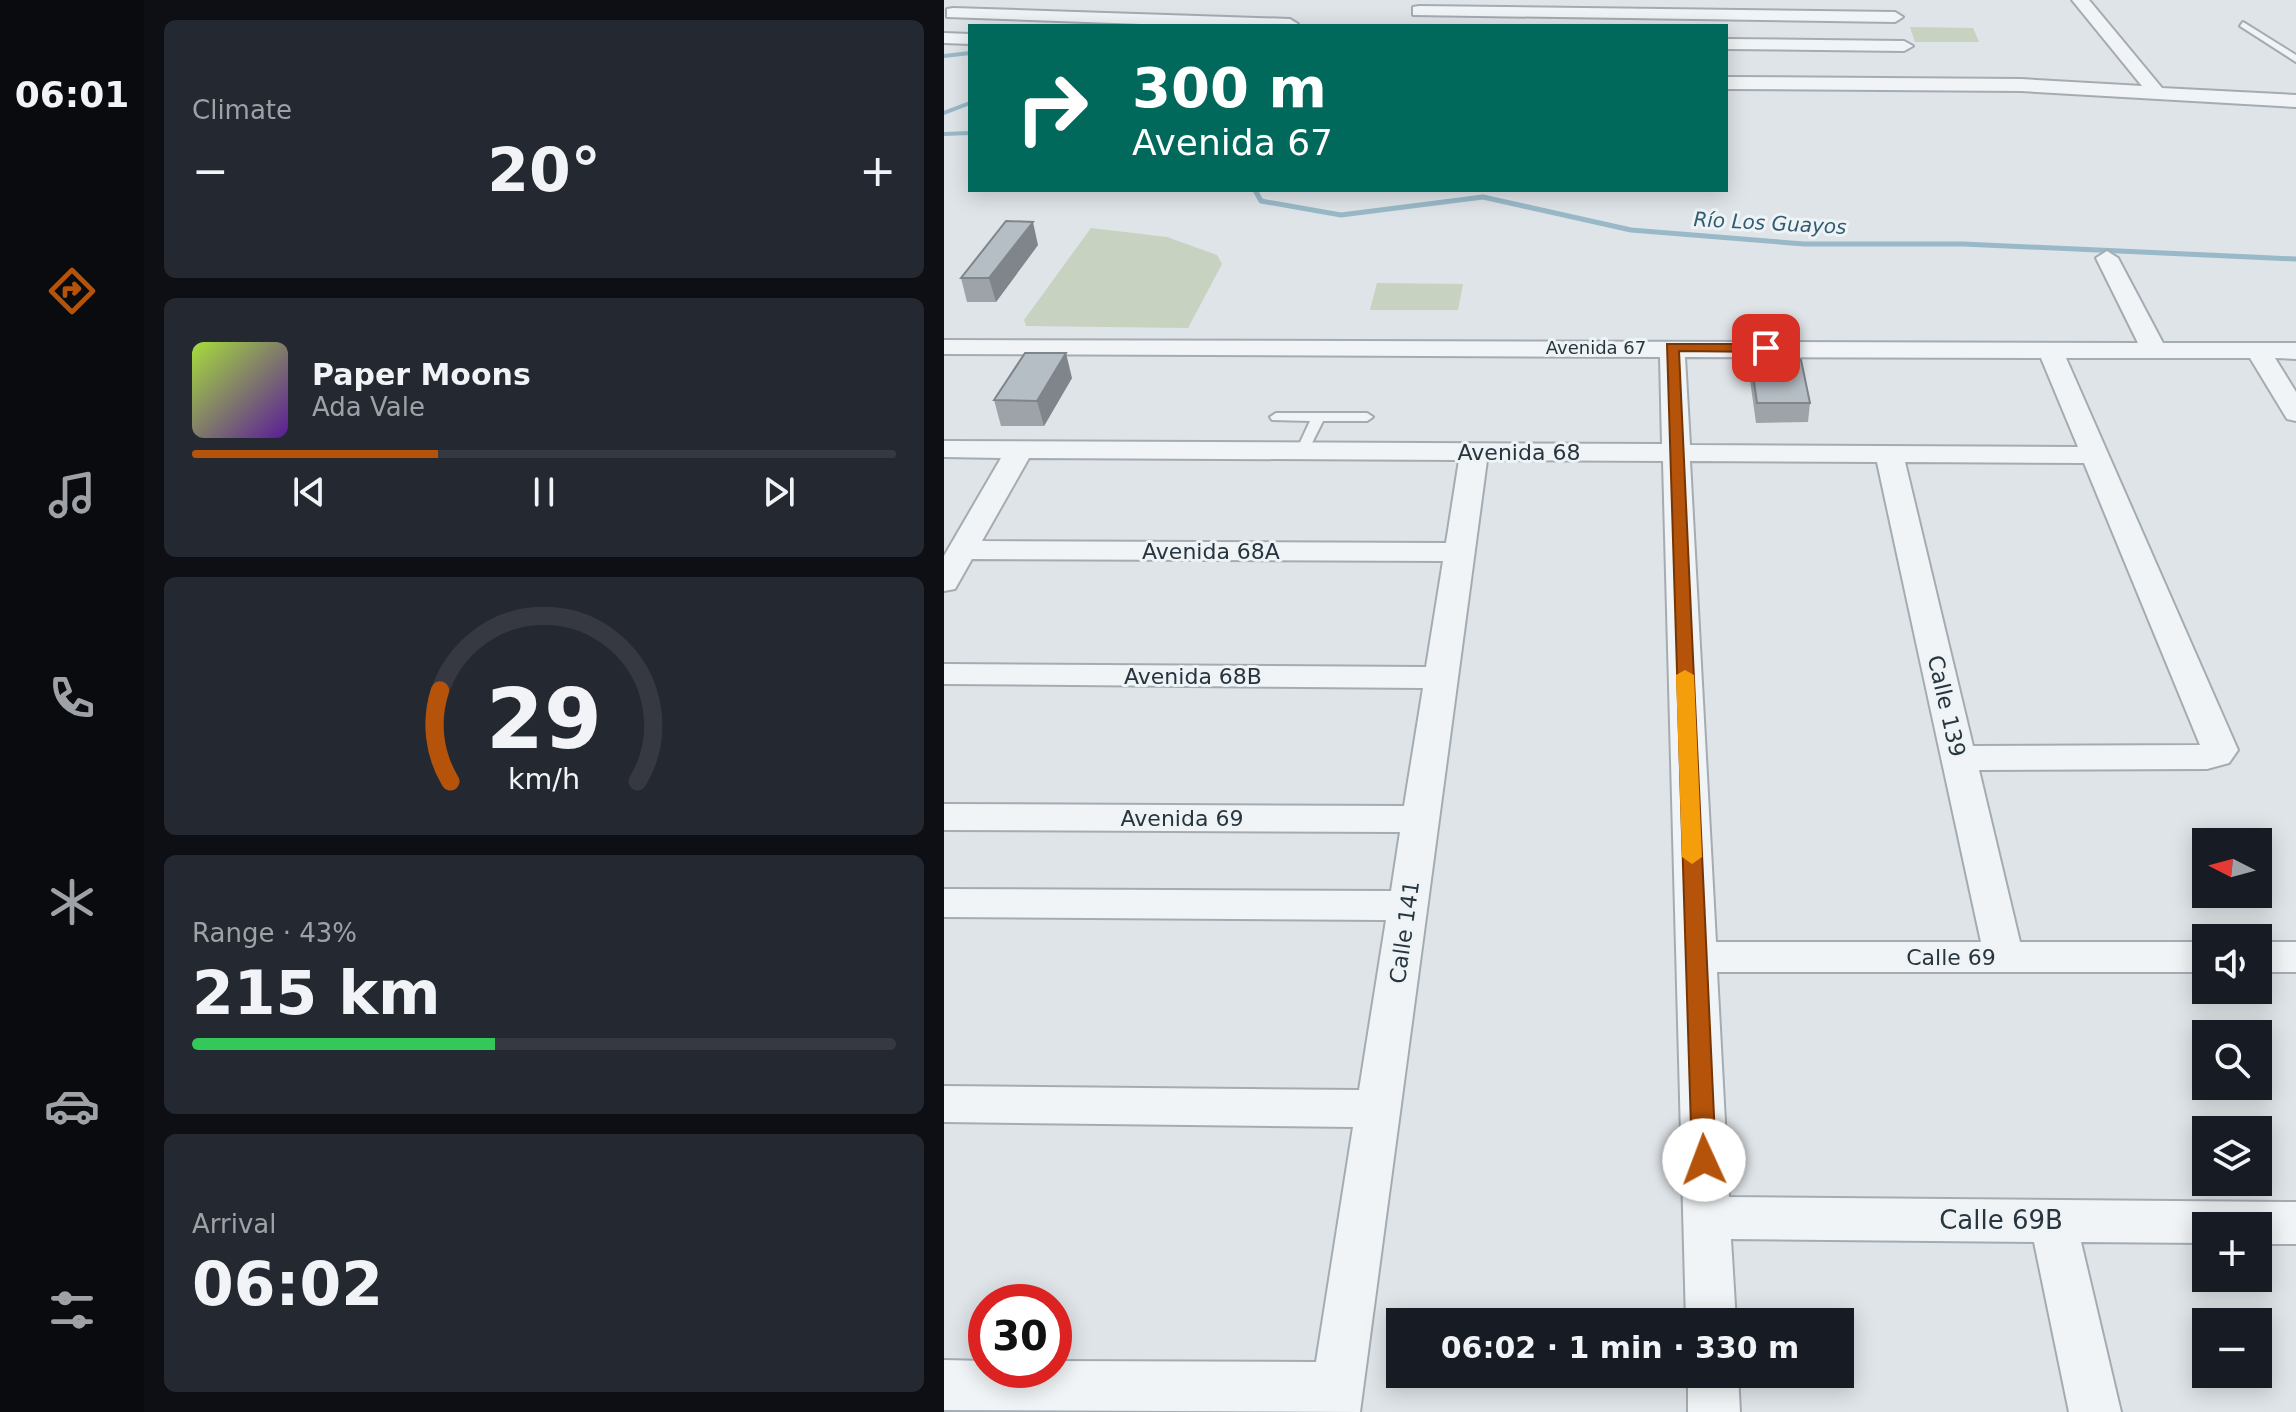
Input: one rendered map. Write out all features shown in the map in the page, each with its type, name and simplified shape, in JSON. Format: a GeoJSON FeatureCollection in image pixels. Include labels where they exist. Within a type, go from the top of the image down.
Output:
{"type":"FeatureCollection","features":[{"type":"Feature","properties":{"kind":"street"},"geometry":{"type":"LineString","coordinates":[[948,16],[966,0]]}},
{"type":"Feature","properties":{"kind":"street"},"geometry":{"type":"LineString","coordinates":[[2080,0],[2156,92]]}},
{"type":"Feature","properties":{"kind":"street"},"geometry":{"type":"LineString","coordinates":[[1418,12],[1892,8],[1910,65]]}},
{"type":"Feature","properties":{"kind":"street"},"geometry":{"type":"LineString","coordinates":[[948,16],[1103,22],[1292,21]]}},
{"type":"Feature","properties":{"kind":"street"},"geometry":{"type":"LineString","coordinates":[[944,38],[968,39]]}},
{"type":"Feature","properties":{"kind":"street"},"geometry":{"type":"LineString","coordinates":[[1728,44],[1910,65],[2021,85],[2296,101]]}},
{"type":"Feature","properties":{"kind":"street"},"geometry":{"type":"LineString","coordinates":[[1728,83],[1910,65]]}},
{"type":"Feature","properties":{"kind":"street"},"geometry":{"type":"LineString","coordinates":[[2107,258],[2154,350]]}},
{"type":"Feature","properties":{"kind":"street","name":"Avenida 67"},"geometry":{"type":"LineString","coordinates":[[944,347],[2296,351]]}},
{"type":"Feature","properties":{"kind":"street"},"geometry":{"type":"LineString","coordinates":[[1672,347],[1710,1308]]}},
{"type":"Feature","properties":{"kind":"street"},"geometry":{"type":"LineString","coordinates":[[1959,758],[2207,757],[2217,755],[2220,750],[2050,349]]}},
{"type":"Feature","properties":{"kind":"street"},"geometry":{"type":"LineString","coordinates":[[2258,351],[2296,413]]}},
{"type":"Feature","properties":{"kind":"street","name":"Avenida 68"},"geometry":{"type":"LineString","coordinates":[[944,449],[2094,455]]}},
{"type":"Feature","properties":{"kind":"street"},"geometry":{"type":"LineString","coordinates":[[944,582],[1020,449]]}},
{"type":"Feature","properties":{"kind":"street","name":"Calle 141"},"geometry":{"type":"LineString","coordinates":[[1335,1400],[1474,452]]}},
{"type":"Feature","properties":{"kind":"street","name":"Calle 139"},"geometry":{"type":"LineString","coordinates":[[1889,454],[2004,957]]}},
{"type":"Feature","properties":{"kind":"street","name":"Avenida 68A"},"geometry":{"type":"LineString","coordinates":[[962,550],[1460,552]]}},
{"type":"Feature","properties":{"kind":"street","name":"Avenida 68B"},"geometry":{"type":"LineString","coordinates":[[944,674],[1441,678]]}},
{"type":"Feature","properties":{"kind":"street","name":"Avenida 69"},"geometry":{"type":"LineString","coordinates":[[944,817],[1421,819]]}},
{"type":"Feature","properties":{"kind":"street"},"geometry":{"type":"LineString","coordinates":[[944,903],[1408,906]]}},
{"type":"Feature","properties":{"kind":"street","name":"Calle 69"},"geometry":{"type":"LineString","coordinates":[[1696,957],[2192,957]]}},
{"type":"Feature","properties":{"kind":"street"},"geometry":{"type":"LineString","coordinates":[[944,1104],[1378,1109]]}},
{"type":"Feature","properties":{"kind":"street","name":"Calle 69B"},"geometry":{"type":"LineString","coordinates":[[1707,1218],[2296,1223]]}},
{"type":"Feature","properties":{"kind":"street"},"geometry":{"type":"LineString","coordinates":[[2053,1221],[2095,1412]]}},
{"type":"Feature","properties":{"kind":"street"},"geometry":{"type":"LineString","coordinates":[[944,1385],[1335,1400]]}},
{"type":"Feature","properties":{"kind":"street"},"geometry":{"type":"LineString","coordinates":[[1713,1388],[1714,1412]]}},
{"type":"Feature","properties":{"kind":"lane"},"geometry":{"type":"LineString","coordinates":[[2243,24],[2296,59]]}},
{"type":"Feature","properties":{"kind":"lane"},"geometry":{"type":"LineString","coordinates":[[1302,451],[1319,416]]}},
{"type":"Feature","properties":{"kind":"lane"},"geometry":{"type":"LineString","coordinates":[[1276,417],[1367,417]]}},
{"type":"Feature","properties":{"kind":"green space"},"geometry":{"type":"Polygon","coordinates":[[[1910,27],[1973,28],[1979,42],[1915,42],[1910,27]]]}},
{"type":"Feature","properties":{"kind":"green space"},"geometry":{"type":"Polygon","coordinates":[[[1091,228],[1167,237],[1217,255],[1222,264],[1188,328],[1026,326],[1024,320],[1091,228]]]}},
{"type":"Feature","properties":{"kind":"green space"},"geometry":{"type":"Polygon","coordinates":[[[1377,283],[1463,284],[1458,310],[1370,310],[1377,283]]]}},
{"type":"Feature","properties":{"kind":"building"},"geometry":{"type":"Polygon","coordinates":[[[1006,221],[1033,222],[989,278],[961,278],[1006,221]]]}},
{"type":"Feature","properties":{"kind":"building"},"geometry":{"type":"Polygon","coordinates":[[[1025,353],[1066,353],[1037,401],[994,400],[1025,353]]]}},
{"type":"Feature","properties":{"kind":"building"},"geometry":{"type":"Polygon","coordinates":[[[1801,360],[1810,403],[1757,403],[1751,361],[1801,360]]]}},
{"type":"Feature","properties":{"kind":"waterway","name":"Río Los Guayos"},"geometry":{"type":"LineString","coordinates":[[944,56],[968,53]]}},
{"type":"Feature","properties":{"kind":"waterway","name":"Río Los Guayos"},"geometry":{"type":"LineString","coordinates":[[944,113],[968,104]]}},
{"type":"Feature","properties":{"kind":"waterway","name":"Río Los Guayos"},"geometry":{"type":"LineString","coordinates":[[944,134],[968,133]]}},
{"type":"Feature","properties":{"kind":"waterway","name":"Río Los Guayos"},"geometry":{"type":"LineString","coordinates":[[1256,192],[1261,201],[1341,215],[1483,197],[1631,230],[1804,244],[1963,244],[2296,259]]}},
{"type":"Feature","properties":{"kind":"slow traffic"},"geometry":{"type":"LineString","coordinates":[[1685,675],[1692,857]]}},
{"type":"Feature","properties":{"kind":"route"},"geometry":{"type":"LineString","coordinates":[[1704,1160],[1672,347],[1766,348]]}}]}
